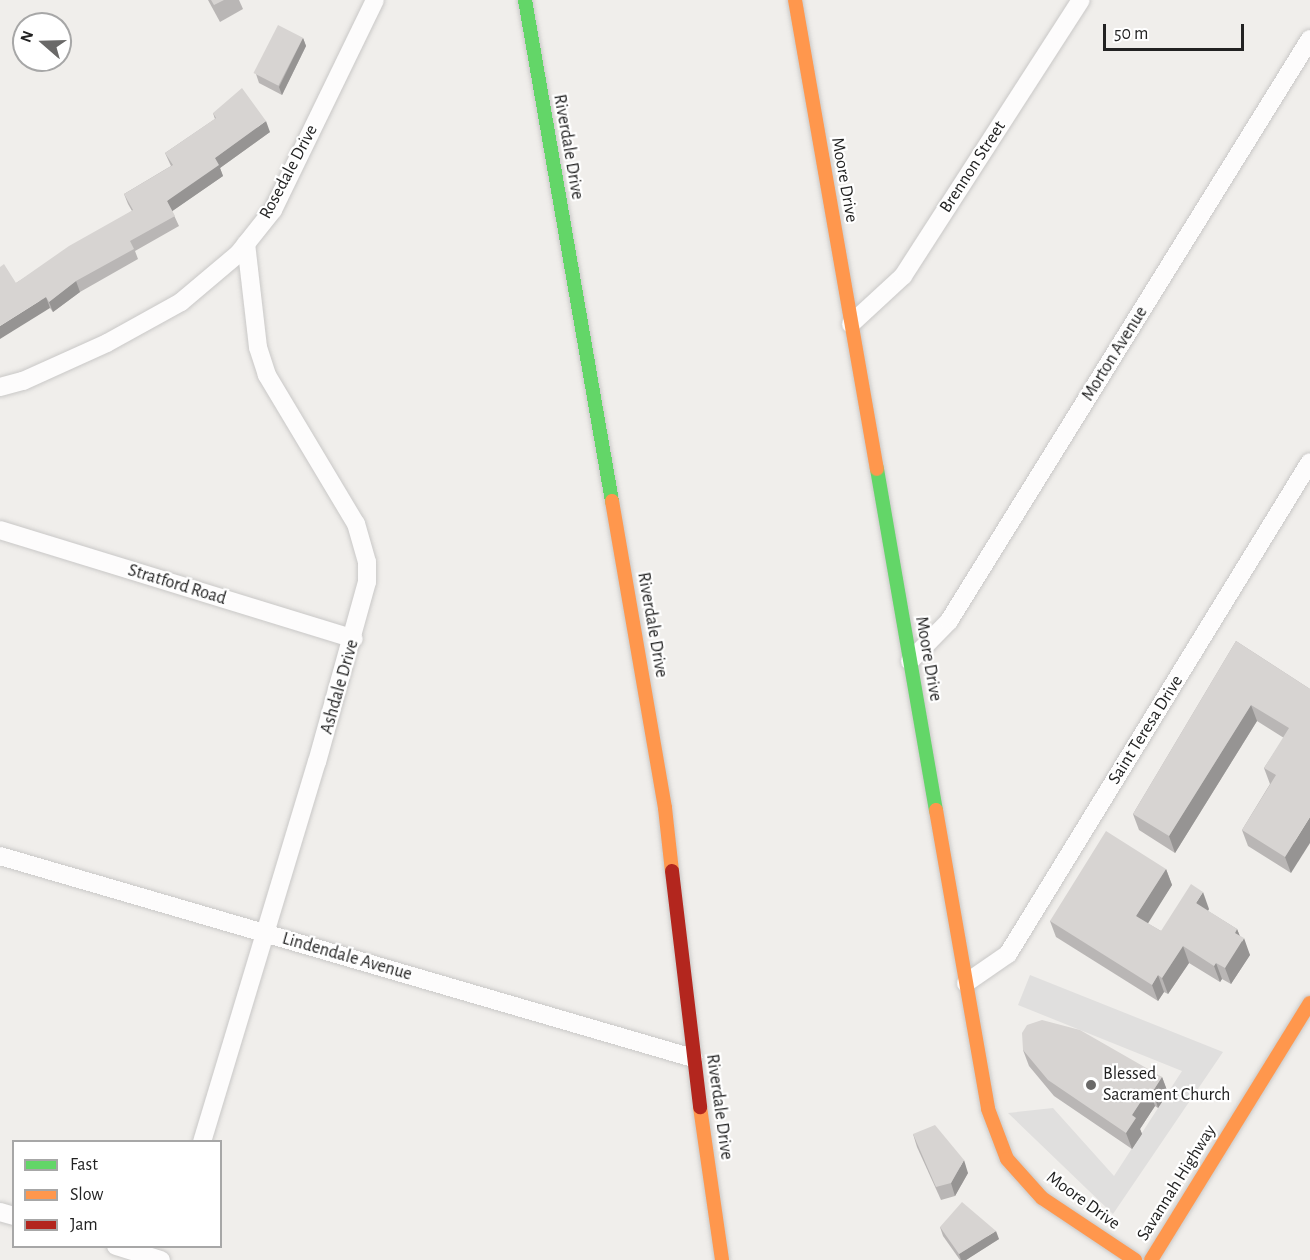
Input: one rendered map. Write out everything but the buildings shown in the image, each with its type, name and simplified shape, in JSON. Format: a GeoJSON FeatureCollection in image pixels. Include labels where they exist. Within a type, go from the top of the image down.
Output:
{"type":"FeatureCollection","features":[{"type":"Feature","properties":{"kind":"main road","name":"Riverdale Drive"},"geometry":{"type":"LineString","coordinates":[[525,0],[665,808],[693,1059],[722,1260]]}},
{"type":"Feature","properties":{"kind":"main road","name":"Moore Drive"},"geometry":{"type":"LineString","coordinates":[[795,0],[988,1109],[1007,1159],[1042,1198],[1136,1260]]}},
{"type":"Feature","properties":{"kind":"main road","name":"Savannah Highway"},"geometry":{"type":"LineString","coordinates":[[1151,1260],[1310,1003]]}},
{"type":"Feature","properties":{"kind":"street","name":"Rosedale Drive"},"geometry":{"type":"LineString","coordinates":[[0,387],[23,381],[107,343],[182,302],[246,244],[273,210],[375,0]]}},
{"type":"Feature","properties":{"kind":"street","name":"Brennon Street"},"geometry":{"type":"LineString","coordinates":[[851,324],[903,276],[1081,0]]}},
{"type":"Feature","properties":{"kind":"street","name":"Morton Avenue"},"geometry":{"type":"LineString","coordinates":[[910,661],[949,621],[1310,39]]}},
{"type":"Feature","properties":{"kind":"street","name":"Ashdale Drive"},"geometry":{"type":"LineString","coordinates":[[203,1140],[354,639],[364,603],[367,562],[356,524],[267,375],[258,347],[246,244]]}},
{"type":"Feature","properties":{"kind":"street","name":"Saint Teresa Drive"},"geometry":{"type":"LineString","coordinates":[[966,983],[1008,954],[1310,462]]}},
{"type":"Feature","properties":{"kind":"street","name":"Stratford Road"},"geometry":{"type":"LineString","coordinates":[[0,530],[354,639]]}},
{"type":"Feature","properties":{"kind":"street","name":"Lindendale Avenue"},"geometry":{"type":"LineString","coordinates":[[0,856],[693,1059]]}},
{"type":"Feature","properties":{"kind":"street"},"geometry":{"type":"LineString","coordinates":[[123,1248],[164,1260]]}},
{"type":"Feature","properties":{"kind":"shaded area"},"geometry":{"type":"Polygon","coordinates":[[[1030,975],[1223,1052],[1113,1214],[1008,1113],[1053,1108],[1114,1176],[1182,1071],[1018,1005],[1030,975]]]}},
{"type":"Feature","properties":{"kind":"traffic: fast"},"geometry":{"type":"LineString","coordinates":[[525,0],[612,501]]}},
{"type":"Feature","properties":{"kind":"traffic: fast"},"geometry":{"type":"LineString","coordinates":[[877,469],[936,810]]}},
{"type":"Feature","properties":{"kind":"traffic: slow"},"geometry":{"type":"LineString","coordinates":[[795,0],[877,469]]}},
{"type":"Feature","properties":{"kind":"traffic: slow"},"geometry":{"type":"LineString","coordinates":[[612,501],[665,808],[672,871]]}},
{"type":"Feature","properties":{"kind":"traffic: slow"},"geometry":{"type":"LineString","coordinates":[[936,810],[988,1109],[1007,1159],[1042,1198],[1135,1260]]}},
{"type":"Feature","properties":{"kind":"traffic: slow"},"geometry":{"type":"LineString","coordinates":[[1151,1260],[1310,1003]]}},
{"type":"Feature","properties":{"kind":"traffic: slow"},"geometry":{"type":"LineString","coordinates":[[700,1107],[722,1260]]}},
{"type":"Feature","properties":{"kind":"traffic: jam"},"geometry":{"type":"LineString","coordinates":[[672,871],[700,1107]]}},
{"type":"Feature","properties":{"kind":"place","name":"Blessed Sacrament Church"},"geometry":{"type":"Point","coordinates":[1091,1085]}}]}
